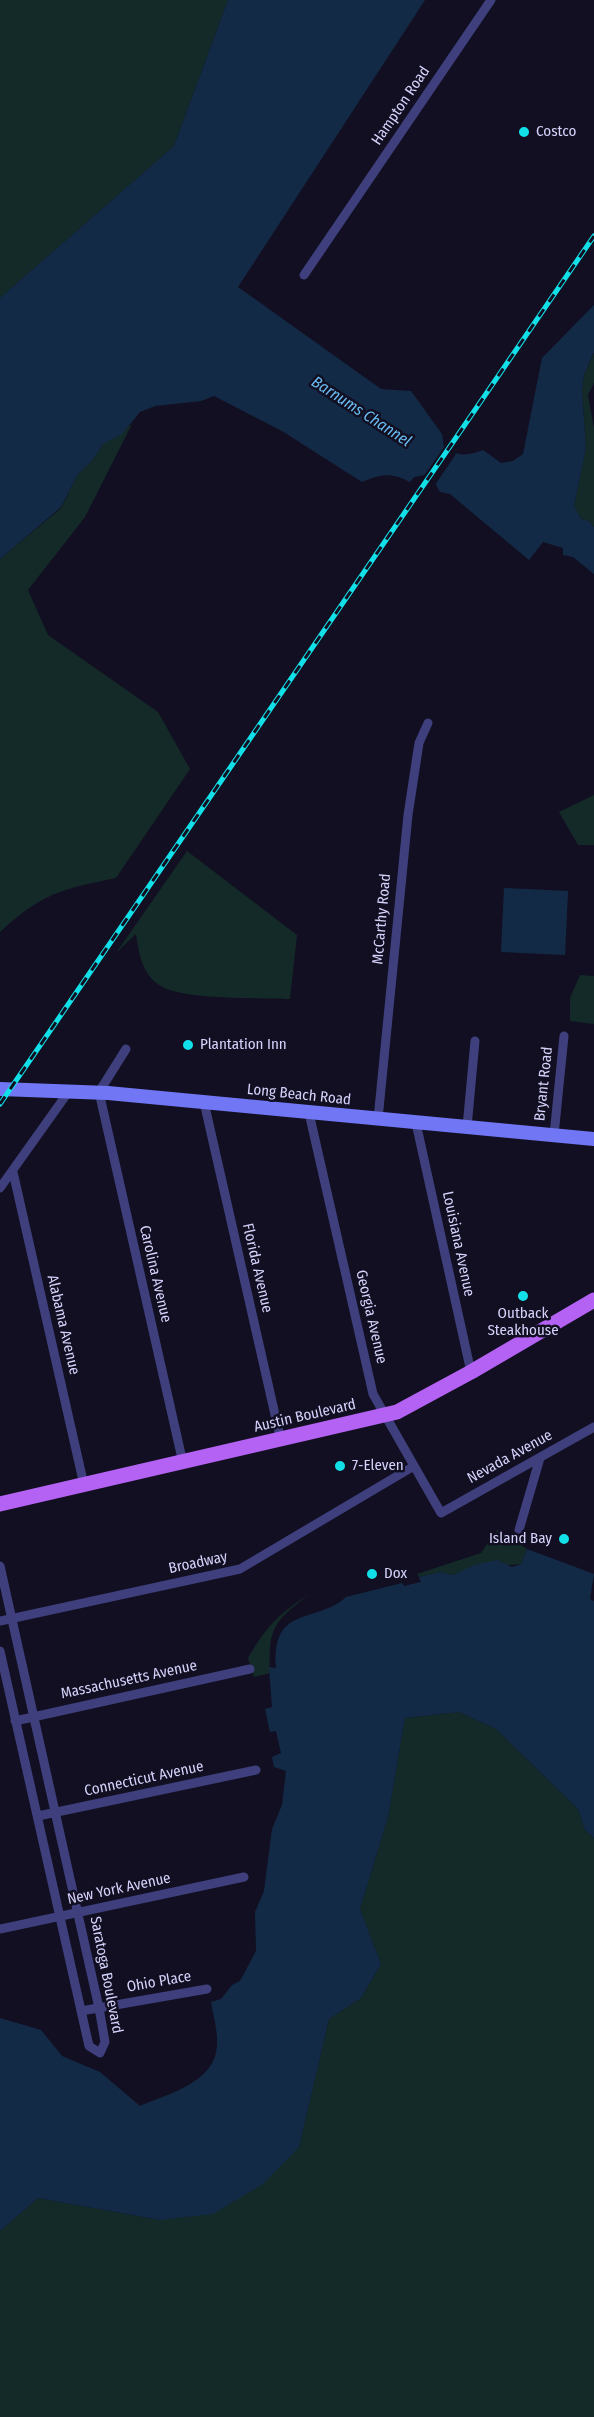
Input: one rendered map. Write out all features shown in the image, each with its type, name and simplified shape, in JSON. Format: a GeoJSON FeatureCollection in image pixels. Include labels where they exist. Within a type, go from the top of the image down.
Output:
{"type":"FeatureCollection","features":[{"type":"Feature","properties":{"kind":"main road","name":"Long Beach Road"},"geometry":{"type":"LineString","coordinates":[[0,1089],[99,1092],[594,1139]]}},
{"type":"Feature","properties":{"kind":"main road","name":"Austin Boulevard"},"geometry":{"type":"LineString","coordinates":[[0,1504],[281,1441],[385,1415],[471,1372],[594,1300]]}},
{"type":"Feature","properties":{"kind":"street","name":"Hampton Road"},"geometry":{"type":"LineString","coordinates":[[304,275],[491,0]]}},
{"type":"Feature","properties":{"kind":"street","name":"McCarthy Road"},"geometry":{"type":"LineString","coordinates":[[378,1119],[405,837],[419,743],[428,723]]}},
{"type":"Feature","properties":{"kind":"street","name":"Bryant Road"},"geometry":{"type":"LineString","coordinates":[[554,1135],[564,1035]]}},
{"type":"Feature","properties":{"kind":"street"},"geometry":{"type":"LineString","coordinates":[[467,1127],[475,1041]]}},
{"type":"Feature","properties":{"kind":"street"},"geometry":{"type":"LineString","coordinates":[[99,1092],[126,1049]]}},
{"type":"Feature","properties":{"kind":"street"},"geometry":{"type":"LineString","coordinates":[[0,1188],[69,1091]]}},
{"type":"Feature","properties":{"kind":"street","name":"Carolina Avenue"},"geometry":{"type":"LineString","coordinates":[[99,1092],[183,1463]]}},
{"type":"Feature","properties":{"kind":"street","name":"Florida Avenue"},"geometry":{"type":"LineString","coordinates":[[204,1102],[281,1441]]}},
{"type":"Feature","properties":{"kind":"street","name":"Georgia Avenue"},"geometry":{"type":"LineString","coordinates":[[309,1113],[373,1394],[441,1514]]}},
{"type":"Feature","properties":{"kind":"street","name":"Louisiana Avenue"},"geometry":{"type":"LineString","coordinates":[[416,1123],[471,1372]]}},
{"type":"Feature","properties":{"kind":"street","name":"Alabama Avenue"},"geometry":{"type":"LineString","coordinates":[[13,1172],[84,1485]]}},
{"type":"Feature","properties":{"kind":"street","name":"Nevada Avenue"},"geometry":{"type":"LineString","coordinates":[[441,1514],[594,1427]]}},
{"type":"Feature","properties":{"kind":"street"},"geometry":{"type":"LineString","coordinates":[[519,1530],[540,1458]]}},
{"type":"Feature","properties":{"kind":"street","name":"Broadway"},"geometry":{"type":"LineString","coordinates":[[0,1621],[240,1569],[414,1466]]}},
{"type":"Feature","properties":{"kind":"street","name":"Saratoga Boulevard"},"geometry":{"type":"LineString","coordinates":[[0,1566],[99,2008],[105,2042],[100,2053],[89,2046],[58,1918],[38,1816],[0,1652]]}},
{"type":"Feature","properties":{"kind":"street","name":"Massachusetts Avenue"},"geometry":{"type":"LineString","coordinates":[[15,1720],[250,1669]]}},
{"type":"Feature","properties":{"kind":"street","name":"Connecticut Avenue"},"geometry":{"type":"LineString","coordinates":[[38,1816],[256,1770]]}},
{"type":"Feature","properties":{"kind":"street","name":"New York Avenue"},"geometry":{"type":"LineString","coordinates":[[0,1929],[244,1877]]}},
{"type":"Feature","properties":{"kind":"street","name":"Ohio Place"},"geometry":{"type":"LineString","coordinates":[[81,2011],[207,1989]]}},
{"type":"Feature","properties":{"kind":"green space"},"geometry":{"type":"Polygon","coordinates":[[[0,0],[228,0],[174,146],[0,298],[0,0]]]}},
{"type":"Feature","properties":{"kind":"green space"},"geometry":{"type":"Polygon","coordinates":[[[594,353],[594,383],[588,395],[594,428],[594,527],[589,521],[581,519],[574,506],[586,447],[582,390],[584,375],[594,353]]]}},
{"type":"Feature","properties":{"kind":"green space"},"geometry":{"type":"Polygon","coordinates":[[[132,424],[85,517],[28,590],[48,635],[158,712],[190,769],[116,878],[54,894],[28,909],[0,932],[0,559],[61,508],[78,474],[92,461],[103,444],[132,424]]]}},
{"type":"Feature","properties":{"kind":"green space"},"geometry":{"type":"Polygon","coordinates":[[[594,795],[594,845],[578,845],[559,812],[594,795]]]}},
{"type":"Feature","properties":{"kind":"green space"},"geometry":{"type":"Polygon","coordinates":[[[187,851],[297,935],[290,999],[204,996],[172,991],[161,986],[146,970],[140,956],[136,934],[116,953],[187,851]]]}},
{"type":"Feature","properties":{"kind":"green space"},"geometry":{"type":"Polygon","coordinates":[[[580,975],[594,976],[594,1024],[570,1021],[570,998],[580,975]]]}},
{"type":"Feature","properties":{"kind":"green space"},"geometry":{"type":"Polygon","coordinates":[[[498,1529],[527,1549],[521,1564],[470,1569],[453,1575],[441,1572],[419,1577],[417,1574],[481,1553],[498,1529]]]}},
{"type":"Feature","properties":{"kind":"green space"},"geometry":{"type":"Polygon","coordinates":[[[310,1594],[288,1611],[276,1626],[270,1645],[270,1673],[254,1677],[248,1658],[261,1638],[282,1614],[310,1594]]]}},
{"type":"Feature","properties":{"kind":"green space"},"geometry":{"type":"Polygon","coordinates":[[[459,1712],[496,1729],[578,1809],[585,1830],[594,1838],[594,2417],[0,2417],[0,2231],[38,2198],[160,2220],[299,2147],[329,2019],[361,1998],[381,1964],[360,1909],[388,1817],[405,1718],[459,1712]]]}},
{"type":"Feature","properties":{"kind":"water","name":"Barnums Channel"},"geometry":{"type":"Polygon","coordinates":[[[228,0],[425,0],[238,287],[381,389],[411,391],[442,434],[444,447],[454,453],[463,454],[483,450],[501,463],[513,461],[523,454],[542,358],[594,305],[594,352],[584,375],[582,390],[586,448],[574,506],[581,519],[589,521],[594,527],[594,574],[573,557],[563,555],[563,548],[543,542],[529,560],[450,494],[440,492],[435,483],[425,475],[414,477],[410,482],[386,475],[362,482],[282,431],[214,396],[201,401],[155,406],[140,412],[122,434],[103,444],[92,461],[78,474],[61,507],[0,559],[0,298],[174,146],[228,0]]]}},
{"type":"Feature","properties":{"kind":"water"},"geometry":{"type":"Polygon","coordinates":[[[504,888],[568,891],[565,955],[501,952],[504,888]]]}},
{"type":"Feature","properties":{"kind":"water"},"geometry":{"type":"Polygon","coordinates":[[[527,1549],[594,1574],[590,1599],[594,1601],[594,1838],[585,1830],[578,1809],[496,1729],[459,1712],[405,1718],[388,1817],[360,1909],[381,1964],[361,1998],[329,2019],[299,2147],[263,2184],[213,2214],[160,2220],[38,2198],[0,2231],[0,2018],[41,2030],[62,2056],[100,2072],[140,2106],[189,2085],[209,2068],[215,2057],[217,2034],[211,2002],[221,1999],[232,1985],[240,1981],[256,1951],[255,1912],[264,1891],[272,1829],[282,1805],[286,1771],[274,1767],[272,1757],[281,1753],[276,1731],[270,1732],[265,1709],[272,1707],[269,1667],[276,1668],[276,1648],[281,1634],[288,1625],[298,1619],[334,1605],[346,1597],[402,1583],[404,1586],[421,1582],[419,1577],[441,1572],[453,1575],[474,1565],[497,1560],[512,1567],[521,1564],[527,1549]]]}},
{"type":"Feature","properties":{"kind":"pier"},"geometry":{"type":"Polygon","coordinates":[[[445,446],[456,454],[435,485],[423,477],[445,446]]]}},
{"type":"Feature","properties":{"kind":"railway"},"geometry":{"type":"LineString","coordinates":[[0,1104],[594,236]]}},
{"type":"Feature","properties":{"kind":"place","name":"Costco"},"geometry":{"type":"Point","coordinates":[524,132]}},
{"type":"Feature","properties":{"kind":"place","name":"Plantation Inn"},"geometry":{"type":"Point","coordinates":[188,1045]}},
{"type":"Feature","properties":{"kind":"place","name":"Outback Steakhouse"},"geometry":{"type":"Point","coordinates":[523,1296]}},
{"type":"Feature","properties":{"kind":"place","name":"7-Eleven"},"geometry":{"type":"Point","coordinates":[340,1466]}},
{"type":"Feature","properties":{"kind":"place","name":"Island Bay"},"geometry":{"type":"Point","coordinates":[564,1539]}},
{"type":"Feature","properties":{"kind":"place","name":"Dox"},"geometry":{"type":"Point","coordinates":[372,1574]}}]}
